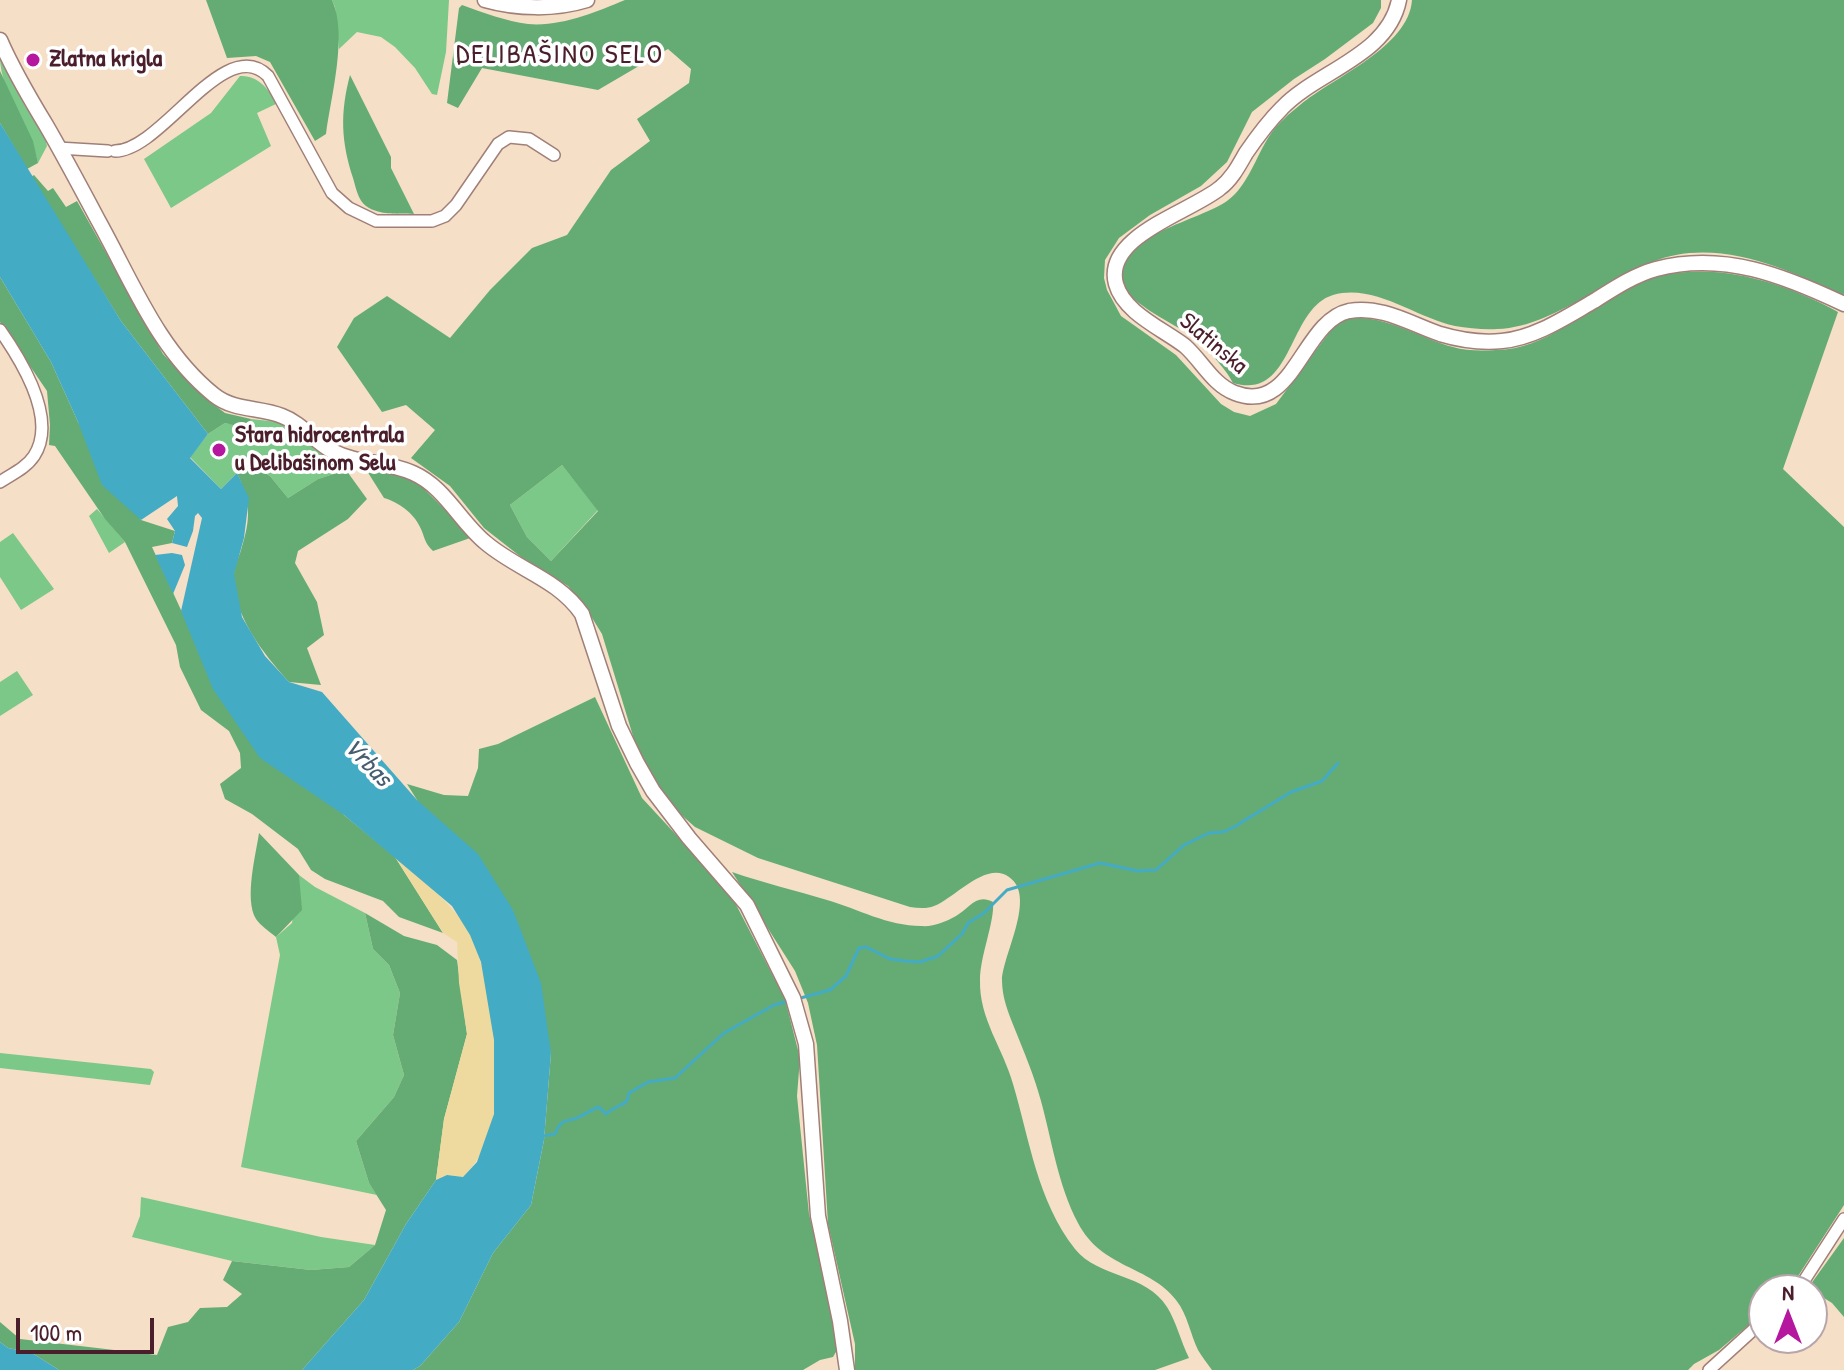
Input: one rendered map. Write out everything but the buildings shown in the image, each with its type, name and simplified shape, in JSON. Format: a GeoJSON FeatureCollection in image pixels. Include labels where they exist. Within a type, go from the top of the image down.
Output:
{"type":"FeatureCollection","features":[{"type":"Feature","properties":{"kind":"street"},"geometry":{"type":"LineString","coordinates":[[485,0],[553,7],[587,0]]}},
{"type":"Feature","properties":{"kind":"street","name":"Slatinska"},"geometry":{"type":"LineString","coordinates":[[1399,0],[1392,24],[1369,47],[1284,105],[1262,130],[1222,188],[1135,239],[1121,252],[1115,278],[1119,293],[1129,305],[1188,349],[1208,372],[1234,393],[1252,397],[1280,385],[1329,321],[1344,312],[1359,310],[1391,315],[1462,340],[1504,341],[1553,325],[1625,282],[1654,270],[1682,264],[1744,267],[1792,279],[1844,304]]}},
{"type":"Feature","properties":{"kind":"street"},"geometry":{"type":"LineString","coordinates":[[0,40],[165,342],[213,394],[233,406],[285,417],[335,452],[370,464],[392,466],[414,473],[440,492],[486,543],[553,584],[573,600],[588,627],[614,714],[637,763],[653,791],[683,830],[747,905],[794,1002],[806,1044],[818,1216],[847,1370]]}},
{"type":"Feature","properties":{"kind":"street"},"geometry":{"type":"LineString","coordinates":[[58,148],[123,151],[153,133],[231,68],[252,65],[261,68],[274,85],[332,193],[349,208],[376,221],[432,221],[445,216],[498,144],[509,137],[529,139],[554,155]]}},
{"type":"Feature","properties":{"kind":"street"},"geometry":{"type":"LineString","coordinates":[[0,330],[19,357],[34,388],[41,426],[38,449],[33,458],[0,482]]}},
{"type":"Feature","properties":{"kind":"street"},"geometry":{"type":"LineString","coordinates":[[1808,1274],[1844,1219]]}},
{"type":"Feature","properties":{"kind":"street"},"geometry":{"type":"LineString","coordinates":[[1709,1370],[1748,1335]]}},
{"type":"Feature","properties":{"kind":"green space"},"geometry":{"type":"Polygon","coordinates":[[[206,0],[332,0],[339,30],[326,134],[315,141],[270,62],[256,56],[227,58],[206,0]]]}},
{"type":"Feature","properties":{"kind":"green space"},"geometry":{"type":"Polygon","coordinates":[[[332,0],[449,0],[446,52],[437,95],[432,94],[415,68],[395,47],[381,37],[357,32],[339,49],[332,0]]]}},
{"type":"Feature","properties":{"kind":"green space"},"geometry":{"type":"Polygon","coordinates":[[[625,0],[1381,0],[1381,8],[1373,23],[1252,112],[1227,162],[1201,186],[1150,215],[1119,238],[1105,260],[1107,290],[1121,316],[1176,355],[1221,404],[1234,412],[1250,416],[1276,404],[1337,322],[1351,318],[1395,325],[1463,349],[1485,351],[1514,348],[1548,336],[1627,288],[1653,278],[1707,272],[1762,280],[1838,312],[1783,469],[1844,527],[1844,1205],[1799,1274],[1748,1274],[1748,1326],[1688,1370],[1212,1370],[1198,1350],[1176,1300],[1153,1280],[1100,1250],[1088,1238],[1071,1208],[1060,1178],[1038,1091],[1003,992],[1002,980],[1020,897],[1017,886],[1009,877],[990,873],[970,882],[934,906],[910,907],[758,858],[695,827],[661,797],[640,759],[602,634],[586,608],[568,586],[521,557],[484,528],[450,486],[411,458],[435,430],[406,405],[382,412],[337,347],[354,318],[387,296],[450,338],[490,290],[532,248],[567,235],[611,170],[650,141],[637,119],[689,83],[691,69],[668,49],[598,90],[482,68],[458,108],[447,103],[459,8],[462,5],[528,24],[578,18],[625,0]],[[562,465],[510,505],[527,537],[551,561],[598,511],[562,465]]]}},
{"type":"Feature","properties":{"kind":"green space"},"geometry":{"type":"Polygon","coordinates":[[[1412,0],[1844,0],[1844,297],[1763,262],[1720,253],[1676,255],[1653,262],[1555,313],[1509,328],[1455,326],[1380,297],[1349,293],[1333,295],[1318,304],[1307,317],[1279,367],[1268,379],[1253,385],[1233,383],[1220,364],[1194,338],[1129,294],[1120,278],[1122,263],[1145,240],[1215,208],[1234,195],[1276,127],[1300,105],[1384,47],[1408,17],[1412,0]]]}},
{"type":"Feature","properties":{"kind":"green space"},"geometry":{"type":"Polygon","coordinates":[[[0,57],[45,137],[47,146],[38,163],[5,83],[0,57]]]}},
{"type":"Feature","properties":{"kind":"green space"},"geometry":{"type":"Polygon","coordinates":[[[0,71],[33,141],[38,163],[27,169],[0,123],[0,71]]]}},
{"type":"Feature","properties":{"kind":"green space"},"geometry":{"type":"Polygon","coordinates":[[[350,75],[391,157],[391,168],[414,214],[377,211],[366,206],[359,197],[344,139],[343,115],[350,75]]]}},
{"type":"Feature","properties":{"kind":"green space"},"geometry":{"type":"Polygon","coordinates":[[[240,76],[258,81],[278,103],[257,113],[271,146],[171,208],[144,159],[211,113],[240,76]]]}},
{"type":"Feature","properties":{"kind":"green space"},"geometry":{"type":"Polygon","coordinates":[[[34,175],[48,191],[53,188],[66,207],[77,201],[163,354],[204,397],[225,413],[251,419],[245,428],[225,423],[208,434],[121,321],[31,177],[34,175]]]}},
{"type":"Feature","properties":{"kind":"green space"},"geometry":{"type":"Polygon","coordinates":[[[0,277],[51,362],[78,422],[141,520],[175,531],[172,543],[152,547],[187,623],[344,815],[395,857],[443,933],[399,917],[383,901],[325,879],[311,870],[298,849],[252,814],[225,799],[220,784],[241,768],[240,753],[229,731],[201,710],[180,667],[176,645],[125,542],[105,519],[55,446],[49,445],[47,391],[0,322],[0,277]]]}},
{"type":"Feature","properties":{"kind":"green space"},"geometry":{"type":"Polygon","coordinates":[[[251,419],[278,422],[346,470],[318,479],[288,498],[270,476],[252,465],[237,473],[221,489],[190,457],[208,434],[225,423],[245,427],[251,419]]]}},
{"type":"Feature","properties":{"kind":"green space"},"geometry":{"type":"Polygon","coordinates":[[[252,465],[270,476],[288,498],[318,479],[346,470],[367,499],[348,519],[298,551],[295,563],[317,602],[324,635],[307,648],[321,685],[289,682],[260,646],[238,604],[234,571],[244,539],[248,511],[237,473],[252,465]]]}},
{"type":"Feature","properties":{"kind":"green space"},"geometry":{"type":"Polygon","coordinates":[[[562,465],[598,510],[551,561],[527,537],[510,505],[562,465]]]}},
{"type":"Feature","properties":{"kind":"green space"},"geometry":{"type":"Polygon","coordinates":[[[367,471],[399,474],[414,479],[473,537],[433,551],[414,517],[400,505],[384,498],[367,471]]]}},
{"type":"Feature","properties":{"kind":"green space"},"geometry":{"type":"Polygon","coordinates":[[[97,509],[125,542],[109,553],[89,516],[97,509]]]}},
{"type":"Feature","properties":{"kind":"green space"},"geometry":{"type":"Polygon","coordinates":[[[13,533],[54,589],[21,610],[0,577],[0,542],[13,533]]]}},
{"type":"Feature","properties":{"kind":"green space"},"geometry":{"type":"Polygon","coordinates":[[[17,671],[33,695],[0,716],[0,682],[17,671]]]}},
{"type":"Feature","properties":{"kind":"green space"},"geometry":{"type":"Polygon","coordinates":[[[595,697],[642,798],[730,893],[785,999],[800,1058],[797,1096],[809,1214],[840,1345],[833,1357],[820,1360],[803,1370],[413,1370],[459,1322],[493,1253],[531,1205],[544,1140],[551,1053],[407,784],[444,795],[468,796],[478,768],[479,749],[498,744],[595,697]]]}},
{"type":"Feature","properties":{"kind":"green space"},"geometry":{"type":"Polygon","coordinates":[[[259,833],[299,875],[302,910],[276,937],[256,919],[251,900],[259,833]]]}},
{"type":"Feature","properties":{"kind":"green space"},"geometry":{"type":"Polygon","coordinates":[[[732,872],[909,925],[935,925],[982,899],[993,902],[980,980],[983,1008],[1009,1071],[1036,1170],[1052,1211],[1075,1249],[1085,1258],[1096,1266],[1135,1281],[1158,1296],[1170,1313],[1189,1358],[1155,1370],[855,1370],[855,1344],[828,1224],[817,1045],[808,1003],[795,971],[732,872]]]}},
{"type":"Feature","properties":{"kind":"green space"},"geometry":{"type":"Polygon","coordinates":[[[299,875],[315,887],[365,913],[373,949],[389,965],[400,993],[393,1035],[404,1075],[394,1097],[356,1141],[369,1183],[377,1195],[241,1167],[280,955],[276,937],[292,923],[299,875]]]}},
{"type":"Feature","properties":{"kind":"green space"},"geometry":{"type":"Polygon","coordinates":[[[365,913],[404,936],[437,945],[457,960],[467,1034],[444,1119],[436,1180],[406,1224],[364,1300],[302,1370],[59,1370],[32,1353],[8,1348],[0,1342],[0,1322],[20,1339],[157,1355],[168,1327],[188,1322],[200,1308],[227,1307],[242,1294],[223,1280],[232,1261],[311,1270],[349,1267],[375,1245],[386,1210],[369,1183],[356,1141],[394,1097],[404,1075],[393,1035],[400,993],[389,965],[373,949],[365,913]]]}},
{"type":"Feature","properties":{"kind":"green space"},"geometry":{"type":"Polygon","coordinates":[[[0,1053],[151,1069],[154,1072],[150,1085],[0,1068],[0,1053]]]}},
{"type":"Feature","properties":{"kind":"green space"},"geometry":{"type":"Polygon","coordinates":[[[141,1197],[321,1237],[375,1245],[349,1267],[311,1270],[232,1261],[132,1237],[140,1216],[141,1197]]]}},
{"type":"Feature","properties":{"kind":"green space"},"geometry":{"type":"Polygon","coordinates":[[[1844,1238],[1844,1317],[1828,1300],[1828,1274],[1818,1274],[1844,1238]]]}},
{"type":"Feature","properties":{"kind":"sand"},"geometry":{"type":"Polygon","coordinates":[[[395,857],[437,893],[464,924],[478,954],[489,998],[494,1046],[494,1112],[484,1147],[463,1177],[447,1175],[436,1180],[444,1119],[467,1034],[459,983],[457,942],[443,933],[395,857]]]}},
{"type":"Feature","properties":{"kind":"water","name":"Vrbas"},"geometry":{"type":"Polygon","coordinates":[[[0,123],[121,321],[208,434],[190,458],[221,489],[237,473],[249,498],[244,538],[234,574],[242,617],[265,656],[289,682],[322,692],[417,800],[478,854],[513,910],[541,983],[551,1053],[544,1140],[531,1205],[493,1253],[459,1322],[413,1370],[302,1370],[364,1300],[406,1224],[436,1180],[447,1175],[463,1177],[477,1162],[494,1114],[494,1040],[481,962],[470,935],[452,906],[344,815],[260,758],[213,689],[181,611],[202,518],[198,513],[195,516],[187,547],[172,543],[175,531],[167,519],[178,506],[177,496],[141,520],[102,485],[51,362],[0,277],[0,123]]]}},
{"type":"Feature","properties":{"kind":"water"},"geometry":{"type":"Polygon","coordinates":[[[155,555],[182,555],[185,565],[173,594],[155,555]]]}},
{"type":"Feature","properties":{"kind":"water"},"geometry":{"type":"Polygon","coordinates":[[[0,1342],[8,1348],[32,1353],[59,1370],[0,1370],[0,1342]]]}},
{"type":"Feature","properties":{"kind":"waterway"},"geometry":{"type":"LineString","coordinates":[[797,999],[830,990],[846,976],[859,948],[866,947],[890,959],[905,961],[920,962],[938,956],[962,934],[968,923],[984,913],[1007,890],[1100,863],[1138,871],[1156,870],[1184,845],[1209,833],[1234,827],[1291,792],[1322,781],[1338,763]]}},
{"type":"Feature","properties":{"kind":"waterway"},"geometry":{"type":"LineString","coordinates":[[543,1136],[555,1134],[563,1122],[599,1107],[606,1114],[627,1101],[629,1093],[648,1082],[675,1078],[724,1033],[774,1005],[789,1001]]}},
{"type":"Feature","properties":{"kind":"place","name":"Zlatna krigla"},"geometry":{"type":"Point","coordinates":[33,60]}},
{"type":"Feature","properties":{"kind":"place","name":"Stara hidrocentrala u Delibašinom Selu"},"geometry":{"type":"Point","coordinates":[219,450]}},
{"type":"Feature","properties":{"kind":"district","name":"DELIBAŠINO SELO"},"geometry":{"type":"Point","coordinates":[560,56]}}]}
